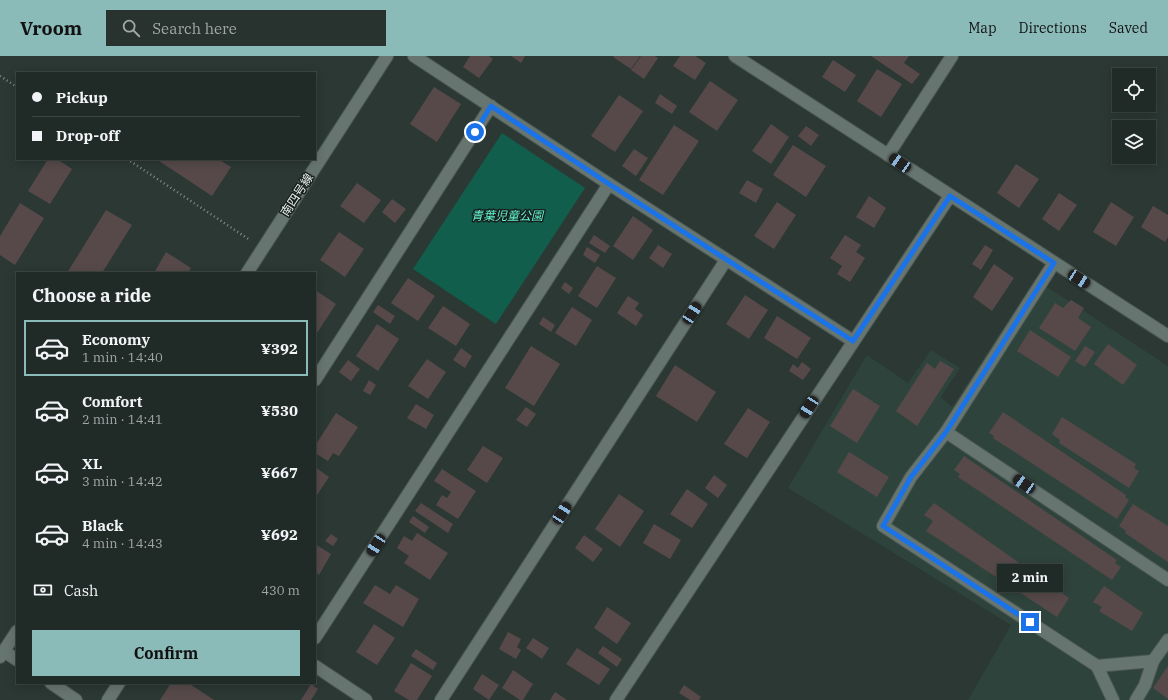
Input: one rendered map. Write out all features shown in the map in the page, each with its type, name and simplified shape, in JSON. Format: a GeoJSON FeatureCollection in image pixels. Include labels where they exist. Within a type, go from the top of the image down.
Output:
{"type":"FeatureCollection","features":[{"type":"Feature","properties":{"kind":"street","name":"南四号線"},"geometry":{"type":"LineString","coordinates":[[247,272],[387,56]]}},
{"type":"Feature","properties":{"kind":"street"},"geometry":{"type":"LineString","coordinates":[[414,56],[726,260],[853,341]]}},
{"type":"Feature","properties":{"kind":"street"},"geometry":{"type":"LineString","coordinates":[[736,56],[1168,336]]}},
{"type":"Feature","properties":{"kind":"street"},"geometry":{"type":"LineString","coordinates":[[888,154],[952,56]]}},
{"type":"Feature","properties":{"kind":"street"},"geometry":{"type":"LineString","coordinates":[[316,378],[491,106]]}},
{"type":"Feature","properties":{"kind":"street"},"geometry":{"type":"LineString","coordinates":[[316,636],[609,184]]}},
{"type":"Feature","properties":{"kind":"street"},"geometry":{"type":"LineString","coordinates":[[616,700],[950,196]]}},
{"type":"Feature","properties":{"kind":"street"},"geometry":{"type":"LineString","coordinates":[[441,700],[726,260]]}},
{"type":"Feature","properties":{"kind":"street"},"geometry":{"type":"LineString","coordinates":[[1054,263],[946,432],[911,477],[883,526],[1097,666],[1113,700]]}},
{"type":"Feature","properties":{"kind":"street"},"geometry":{"type":"LineString","coordinates":[[946,432],[1168,580]]}},
{"type":"Feature","properties":{"kind":"street"},"geometry":{"type":"LineString","coordinates":[[16,632],[2,654],[16,660]]}},
{"type":"Feature","properties":{"kind":"street"},"geometry":{"type":"LineString","coordinates":[[1136,700],[1145,685],[1153,661],[1168,640]]}},
{"type":"Feature","properties":{"kind":"street"},"geometry":{"type":"LineString","coordinates":[[1097,666],[1153,661]]}},
{"type":"Feature","properties":{"kind":"street"},"geometry":{"type":"LineString","coordinates":[[316,667],[366,700]]}},
{"type":"Feature","properties":{"kind":"street"},"geometry":{"type":"LineString","coordinates":[[52,684],[76,700]]}},
{"type":"Feature","properties":{"kind":"street"},"geometry":{"type":"LineString","coordinates":[[108,700],[118,684]]}},
{"type":"Feature","properties":{"kind":"path"},"geometry":{"type":"LineString","coordinates":[[0,76],[16,86]]}},
{"type":"Feature","properties":{"kind":"path"},"geometry":{"type":"LineString","coordinates":[[129,160],[262,248]]}},
{"type":"Feature","properties":{"kind":"shaded area"},"geometry":{"type":"Polygon","coordinates":[[[1035,279],[1168,366],[1168,700],[968,700],[1011,625],[788,488],[867,355],[908,383],[931,350],[960,368],[941,397],[952,407],[1035,279]]]}},
{"type":"Feature","properties":{"kind":"green space","name":"青葉児童公園"},"geometry":{"type":"Polygon","coordinates":[[[502,133],[585,188],[496,324],[413,269],[502,133]]]}},
{"type":"Feature","properties":{"kind":"building"},"geometry":{"type":"Polygon","coordinates":[[[470,56],[489,56],[493,59],[479,78],[463,67],[470,56]]]}},
{"type":"Feature","properties":{"kind":"building"},"geometry":{"type":"Polygon","coordinates":[[[511,56],[525,56],[521,63],[511,56]]]}},
{"type":"Feature","properties":{"kind":"building"},"geometry":{"type":"Polygon","coordinates":[[[640,56],[631,69],[613,57],[640,56]]]}},
{"type":"Feature","properties":{"kind":"building"},"geometry":{"type":"Polygon","coordinates":[[[641,56],[655,56],[658,58],[644,79],[631,70],[641,56]]]}},
{"type":"Feature","properties":{"kind":"building"},"geometry":{"type":"Polygon","coordinates":[[[680,56],[695,56],[706,63],[695,80],[673,66],[680,56]]]}},
{"type":"Feature","properties":{"kind":"building"},"geometry":{"type":"Polygon","coordinates":[[[871,56],[909,56],[904,63],[920,74],[912,84],[871,56]]]}},
{"type":"Feature","properties":{"kind":"building"},"geometry":{"type":"Polygon","coordinates":[[[833,60],[856,75],[845,92],[822,77],[833,60]]]}},
{"type":"Feature","properties":{"kind":"building"},"geometry":{"type":"Polygon","coordinates":[[[877,69],[902,84],[881,117],[857,101],[877,69]]]}},
{"type":"Feature","properties":{"kind":"building"},"geometry":{"type":"Polygon","coordinates":[[[710,81],[738,100],[717,131],[689,112],[710,81]]]}},
{"type":"Feature","properties":{"kind":"building"},"geometry":{"type":"Polygon","coordinates":[[[434,87],[461,104],[437,142],[410,124],[434,87]]]}},
{"type":"Feature","properties":{"kind":"building"},"geometry":{"type":"Polygon","coordinates":[[[660,94],[677,106],[672,114],[655,103],[660,94]]]}},
{"type":"Feature","properties":{"kind":"building"},"geometry":{"type":"Polygon","coordinates":[[[619,95],[643,111],[615,152],[591,136],[619,95]]]}},
{"type":"Feature","properties":{"kind":"building"},"geometry":{"type":"Polygon","coordinates":[[[771,124],[789,137],[771,164],[752,151],[771,124]]]}},
{"type":"Feature","properties":{"kind":"building"},"geometry":{"type":"Polygon","coordinates":[[[674,125],[699,141],[663,195],[639,180],[674,125]]]}},
{"type":"Feature","properties":{"kind":"building"},"geometry":{"type":"Polygon","coordinates":[[[806,126],[819,135],[811,146],[798,136],[806,126]]]}},
{"type":"Feature","properties":{"kind":"building"},"geometry":{"type":"Polygon","coordinates":[[[793,145],[826,166],[806,197],[773,175],[793,145]]]}},
{"type":"Feature","properties":{"kind":"building"},"geometry":{"type":"Polygon","coordinates":[[[634,149],[648,158],[636,176],[622,166],[634,149]]]}},
{"type":"Feature","properties":{"kind":"building"},"geometry":{"type":"Polygon","coordinates":[[[47,160],[58,160],[72,169],[50,204],[28,191],[47,160]]]}},
{"type":"Feature","properties":{"kind":"building"},"geometry":{"type":"Polygon","coordinates":[[[158,160],[220,160],[231,167],[212,196],[158,160]]]}},
{"type":"Feature","properties":{"kind":"building"},"geometry":{"type":"Polygon","coordinates":[[[1016,164],[1039,179],[1019,208],[997,193],[1016,164]]]}},
{"type":"Feature","properties":{"kind":"building"},"geometry":{"type":"Polygon","coordinates":[[[747,180],[763,189],[756,203],[739,193],[747,180]]]}},
{"type":"Feature","properties":{"kind":"building"},"geometry":{"type":"Polygon","coordinates":[[[357,183],[381,200],[364,223],[340,206],[357,183]]]}},
{"type":"Feature","properties":{"kind":"building"},"geometry":{"type":"Polygon","coordinates":[[[1059,193],[1077,205],[1059,231],[1042,219],[1059,193]]]}},
{"type":"Feature","properties":{"kind":"building"},"geometry":{"type":"Polygon","coordinates":[[[869,196],[886,208],[874,228],[856,217],[869,196]]]}},
{"type":"Feature","properties":{"kind":"building"},"geometry":{"type":"Polygon","coordinates":[[[392,199],[406,209],[395,223],[382,212],[392,199]]]}},
{"type":"Feature","properties":{"kind":"building"},"geometry":{"type":"Polygon","coordinates":[[[777,202],[796,215],[774,249],[754,236],[777,202]]]}},
{"type":"Feature","properties":{"kind":"building"},"geometry":{"type":"Polygon","coordinates":[[[1111,202],[1134,217],[1116,246],[1093,232],[1111,202]]]}},
{"type":"Feature","properties":{"kind":"building"},"geometry":{"type":"Polygon","coordinates":[[[20,203],[44,218],[15,265],[0,255],[0,236],[20,203]]]}},
{"type":"Feature","properties":{"kind":"building"},"geometry":{"type":"Polygon","coordinates":[[[1153,206],[1168,215],[1168,237],[1165,242],[1141,227],[1153,206]]]}},
{"type":"Feature","properties":{"kind":"building"},"geometry":{"type":"Polygon","coordinates":[[[106,210],[132,225],[103,272],[68,272],[106,210]]]}},
{"type":"Feature","properties":{"kind":"building"},"geometry":{"type":"Polygon","coordinates":[[[633,216],[653,230],[633,260],[613,246],[633,216]]]}},
{"type":"Feature","properties":{"kind":"building"},"geometry":{"type":"Polygon","coordinates":[[[339,232],[364,249],[345,277],[320,260],[339,232]]]}},
{"type":"Feature","properties":{"kind":"building"},"geometry":{"type":"Polygon","coordinates":[[[594,235],[610,246],[605,253],[589,243],[594,235]]]}},
{"type":"Feature","properties":{"kind":"building"},"geometry":{"type":"Polygon","coordinates":[[[845,235],[861,245],[856,252],[865,258],[850,282],[837,274],[842,266],[830,258],[845,235]]]}},
{"type":"Feature","properties":{"kind":"building"},"geometry":{"type":"Polygon","coordinates":[[[658,245],[672,254],[663,268],[649,258],[658,245]]]}},
{"type":"Feature","properties":{"kind":"building"},"geometry":{"type":"Polygon","coordinates":[[[985,245],[993,250],[981,270],[972,264],[985,245]]]}},
{"type":"Feature","properties":{"kind":"building"},"geometry":{"type":"Polygon","coordinates":[[[587,247],[600,255],[595,263],[583,255],[587,247]]]}},
{"type":"Feature","properties":{"kind":"building"},"geometry":{"type":"Polygon","coordinates":[[[166,252],[191,268],[189,272],[155,272],[166,252]]]}},
{"type":"Feature","properties":{"kind":"building"},"geometry":{"type":"Polygon","coordinates":[[[994,264],[1014,278],[992,311],[973,297],[994,264]]]}},
{"type":"Feature","properties":{"kind":"building"},"geometry":{"type":"Polygon","coordinates":[[[597,266],[616,278],[597,308],[578,296],[597,266]]]}},
{"type":"Feature","properties":{"kind":"building"},"geometry":{"type":"Polygon","coordinates":[[[408,278],[435,296],[418,321],[391,303],[408,278]]]}},
{"type":"Feature","properties":{"kind":"building"},"geometry":{"type":"Polygon","coordinates":[[[565,282],[573,288],[569,294],[561,288],[565,282]]]}},
{"type":"Feature","properties":{"kind":"building"},"geometry":{"type":"Polygon","coordinates":[[[316,291],[336,304],[316,332],[316,291]]]}},
{"type":"Feature","properties":{"kind":"building"},"geometry":{"type":"Polygon","coordinates":[[[745,295],[768,310],[749,339],[726,324],[745,295]]]}},
{"type":"Feature","properties":{"kind":"building"},"geometry":{"type":"Polygon","coordinates":[[[628,296],[639,303],[635,309],[643,315],[636,326],[617,313],[628,296]]]}},
{"type":"Feature","properties":{"kind":"building"},"geometry":{"type":"Polygon","coordinates":[[[1071,300],[1084,308],[1078,318],[1091,327],[1075,351],[1039,328],[1055,303],[1063,308],[1071,300]]]}},
{"type":"Feature","properties":{"kind":"building"},"geometry":{"type":"Polygon","coordinates":[[[378,305],[395,316],[390,324],[373,312],[378,305]]]}},
{"type":"Feature","properties":{"kind":"building"},"geometry":{"type":"Polygon","coordinates":[[[443,306],[470,324],[456,346],[428,328],[443,306]]]}},
{"type":"Feature","properties":{"kind":"building"},"geometry":{"type":"Polygon","coordinates":[[[572,307],[592,320],[576,346],[555,333],[572,307]]]}},
{"type":"Feature","properties":{"kind":"building"},"geometry":{"type":"Polygon","coordinates":[[[777,316],[811,338],[797,359],[764,338],[777,316]]]}},
{"type":"Feature","properties":{"kind":"building"},"geometry":{"type":"Polygon","coordinates":[[[543,317],[555,325],[551,332],[539,324],[543,317]]]}},
{"type":"Feature","properties":{"kind":"building"},"geometry":{"type":"Polygon","coordinates":[[[377,324],[399,339],[378,371],[356,356],[377,324]]]}},
{"type":"Feature","properties":{"kind":"building"},"geometry":{"type":"Polygon","coordinates":[[[1030,330],[1071,357],[1058,377],[1017,351],[1030,330]]]}},
{"type":"Feature","properties":{"kind":"building"},"geometry":{"type":"Polygon","coordinates":[[[1108,344],[1137,365],[1123,385],[1094,364],[1108,344]]]}},
{"type":"Feature","properties":{"kind":"building"},"geometry":{"type":"Polygon","coordinates":[[[531,346],[560,364],[534,406],[505,388],[531,346]]]}},
{"type":"Feature","properties":{"kind":"building"},"geometry":{"type":"Polygon","coordinates":[[[1085,346],[1095,352],[1085,367],[1075,361],[1085,346]]]}},
{"type":"Feature","properties":{"kind":"building"},"geometry":{"type":"Polygon","coordinates":[[[461,348],[472,356],[465,368],[453,360],[461,348]]]}},
{"type":"Feature","properties":{"kind":"building"},"geometry":{"type":"Polygon","coordinates":[[[427,359],[446,372],[428,399],[408,386],[427,359]]]}},
{"type":"Feature","properties":{"kind":"building"},"geometry":{"type":"Polygon","coordinates":[[[348,360],[360,369],[351,381],[339,372],[348,360]]]}},
{"type":"Feature","properties":{"kind":"building"},"geometry":{"type":"Polygon","coordinates":[[[940,361],[954,369],[917,426],[896,411],[927,363],[935,369],[940,361]]]}},
{"type":"Feature","properties":{"kind":"building"},"geometry":{"type":"Polygon","coordinates":[[[802,362],[811,369],[803,380],[789,371],[793,364],[798,368],[802,362]]]}},
{"type":"Feature","properties":{"kind":"building"},"geometry":{"type":"Polygon","coordinates":[[[675,365],[716,392],[697,422],[656,396],[675,365]]]}},
{"type":"Feature","properties":{"kind":"building"},"geometry":{"type":"Polygon","coordinates":[[[369,380],[376,385],[370,395],[363,391],[369,380]]]}},
{"type":"Feature","properties":{"kind":"building"},"geometry":{"type":"Polygon","coordinates":[[[853,389],[880,406],[857,443],[830,426],[853,389]]]}},
{"type":"Feature","properties":{"kind":"building"},"geometry":{"type":"Polygon","coordinates":[[[416,404],[434,415],[426,429],[407,418],[416,404]]]}},
{"type":"Feature","properties":{"kind":"building"},"geometry":{"type":"Polygon","coordinates":[[[526,407],[536,414],[527,427],[516,420],[526,407]]]}},
{"type":"Feature","properties":{"kind":"building"},"geometry":{"type":"Polygon","coordinates":[[[748,408],[770,422],[747,458],[724,444],[748,408]]]}},
{"type":"Feature","properties":{"kind":"building"},"geometry":{"type":"Polygon","coordinates":[[[1003,412],[1126,495],[1125,497],[1129,500],[1117,519],[993,438],[994,436],[989,433],[1003,412]]]}},
{"type":"Feature","properties":{"kind":"building"},"geometry":{"type":"Polygon","coordinates":[[[336,413],[358,427],[339,456],[333,453],[328,461],[316,454],[316,444],[336,413]]]}},
{"type":"Feature","properties":{"kind":"building"},"geometry":{"type":"Polygon","coordinates":[[[1062,417],[1136,464],[1134,468],[1139,471],[1129,488],[1059,443],[1060,440],[1052,434],[1062,417]]]}},
{"type":"Feature","properties":{"kind":"building"},"geometry":{"type":"Polygon","coordinates":[[[483,446],[503,458],[487,483],[467,470],[483,446]]]}},
{"type":"Feature","properties":{"kind":"building"},"geometry":{"type":"Polygon","coordinates":[[[849,452],[889,477],[877,497],[837,472],[849,452]]]}},
{"type":"Feature","properties":{"kind":"building"},"geometry":{"type":"Polygon","coordinates":[[[964,456],[1117,560],[1115,563],[1121,567],[1112,580],[958,477],[960,474],[954,470],[964,456]]]}},
{"type":"Feature","properties":{"kind":"building"},"geometry":{"type":"Polygon","coordinates":[[[316,468],[329,477],[316,496],[316,468]]]}},
{"type":"Feature","properties":{"kind":"building"},"geometry":{"type":"Polygon","coordinates":[[[442,469],[476,491],[458,519],[436,505],[442,495],[447,498],[451,492],[434,481],[442,469]]]}},
{"type":"Feature","properties":{"kind":"building"},"geometry":{"type":"Polygon","coordinates":[[[714,475],[727,485],[718,498],[705,488],[714,475]]]}},
{"type":"Feature","properties":{"kind":"building"},"geometry":{"type":"Polygon","coordinates":[[[687,489],[708,504],[692,528],[670,514],[687,489]]]}},
{"type":"Feature","properties":{"kind":"building"},"geometry":{"type":"Polygon","coordinates":[[[619,494],[644,511],[620,547],[595,529],[619,494]]]}},
{"type":"Feature","properties":{"kind":"building"},"geometry":{"type":"Polygon","coordinates":[[[421,503],[453,524],[448,533],[415,511],[421,503]]]}},
{"type":"Feature","properties":{"kind":"building"},"geometry":{"type":"Polygon","coordinates":[[[934,503],[1069,598],[1057,617],[926,531],[933,521],[924,515],[934,503]]]}},
{"type":"Feature","properties":{"kind":"building"},"geometry":{"type":"Polygon","coordinates":[[[1133,504],[1168,526],[1168,562],[1125,533],[1126,531],[1119,526],[1133,504]]]}},
{"type":"Feature","properties":{"kind":"building"},"geometry":{"type":"Polygon","coordinates":[[[413,516],[429,527],[425,533],[409,522],[413,516]]]}},
{"type":"Feature","properties":{"kind":"building"},"geometry":{"type":"Polygon","coordinates":[[[654,524],[681,540],[670,559],[643,543],[654,524]]]}},
{"type":"Feature","properties":{"kind":"building"},"geometry":{"type":"Polygon","coordinates":[[[417,533],[448,553],[430,580],[404,563],[409,556],[397,548],[404,536],[412,541],[417,533]]]}},
{"type":"Feature","properties":{"kind":"building"},"geometry":{"type":"Polygon","coordinates":[[[331,534],[338,539],[333,546],[325,541],[331,534]]]}},
{"type":"Feature","properties":{"kind":"building"},"geometry":{"type":"Polygon","coordinates":[[[584,535],[603,549],[593,562],[575,548],[584,535]]]}},
{"type":"Feature","properties":{"kind":"building"},"geometry":{"type":"Polygon","coordinates":[[[316,545],[331,554],[319,575],[316,573],[316,545]]]}},
{"type":"Feature","properties":{"kind":"building"},"geometry":{"type":"Polygon","coordinates":[[[375,585],[390,594],[396,585],[419,599],[403,627],[363,603],[375,585]]]}},
{"type":"Feature","properties":{"kind":"building"},"geometry":{"type":"Polygon","coordinates":[[[1104,586],[1143,613],[1132,631],[1099,611],[1102,607],[1093,602],[1104,586]]]}},
{"type":"Feature","properties":{"kind":"building"},"geometry":{"type":"Polygon","coordinates":[[[607,607],[631,623],[617,644],[594,628],[607,607]]]}},
{"type":"Feature","properties":{"kind":"building"},"geometry":{"type":"Polygon","coordinates":[[[374,624],[395,638],[377,665],[356,652],[374,624]]]}},
{"type":"Feature","properties":{"kind":"building"},"geometry":{"type":"Polygon","coordinates":[[[508,632],[521,639],[517,647],[521,650],[516,659],[499,649],[508,632]]]}},
{"type":"Feature","properties":{"kind":"building"},"geometry":{"type":"Polygon","coordinates":[[[533,638],[549,648],[542,659],[526,648],[533,638]]]}},
{"type":"Feature","properties":{"kind":"building"},"geometry":{"type":"Polygon","coordinates":[[[603,646],[622,659],[617,667],[598,653],[603,646]]]}},
{"type":"Feature","properties":{"kind":"building"},"geometry":{"type":"Polygon","coordinates":[[[577,648],[610,669],[599,685],[566,664],[577,648]]]}},
{"type":"Feature","properties":{"kind":"building"},"geometry":{"type":"Polygon","coordinates":[[[416,649],[437,663],[433,670],[411,656],[416,649]]]}},
{"type":"Feature","properties":{"kind":"building"},"geometry":{"type":"Polygon","coordinates":[[[411,663],[432,676],[417,700],[409,700],[394,691],[411,663]]]}},
{"type":"Feature","properties":{"kind":"building"},"geometry":{"type":"Polygon","coordinates":[[[1168,666],[1168,699],[1153,688],[1168,666]]]}},
{"type":"Feature","properties":{"kind":"building"},"geometry":{"type":"Polygon","coordinates":[[[513,670],[533,684],[523,700],[520,700],[502,688],[513,670]]]}},
{"type":"Feature","properties":{"kind":"building"},"geometry":{"type":"Polygon","coordinates":[[[482,674],[499,685],[489,700],[473,689],[482,674]]]}},
{"type":"Feature","properties":{"kind":"building"},"geometry":{"type":"Polygon","coordinates":[[[170,684],[190,684],[214,700],[160,700],[170,684]]]}},
{"type":"Feature","properties":{"kind":"building"},"geometry":{"type":"Polygon","coordinates":[[[311,684],[318,689],[311,700],[301,700],[311,684]]]}},
{"type":"Feature","properties":{"kind":"building"},"geometry":{"type":"Polygon","coordinates":[[[684,685],[701,697],[699,700],[690,700],[679,693],[684,685]]]}},
{"type":"Feature","properties":{"kind":"building"},"geometry":{"type":"Polygon","coordinates":[[[555,692],[567,700],[550,700],[555,692]]]}},
{"type":"Feature","properties":{"kind":"route"},"geometry":{"type":"LineString","coordinates":[[475,132],[491,106],[853,341],[950,196],[1054,263],[946,432],[911,477],[883,526],[1030,622]]}}]}
